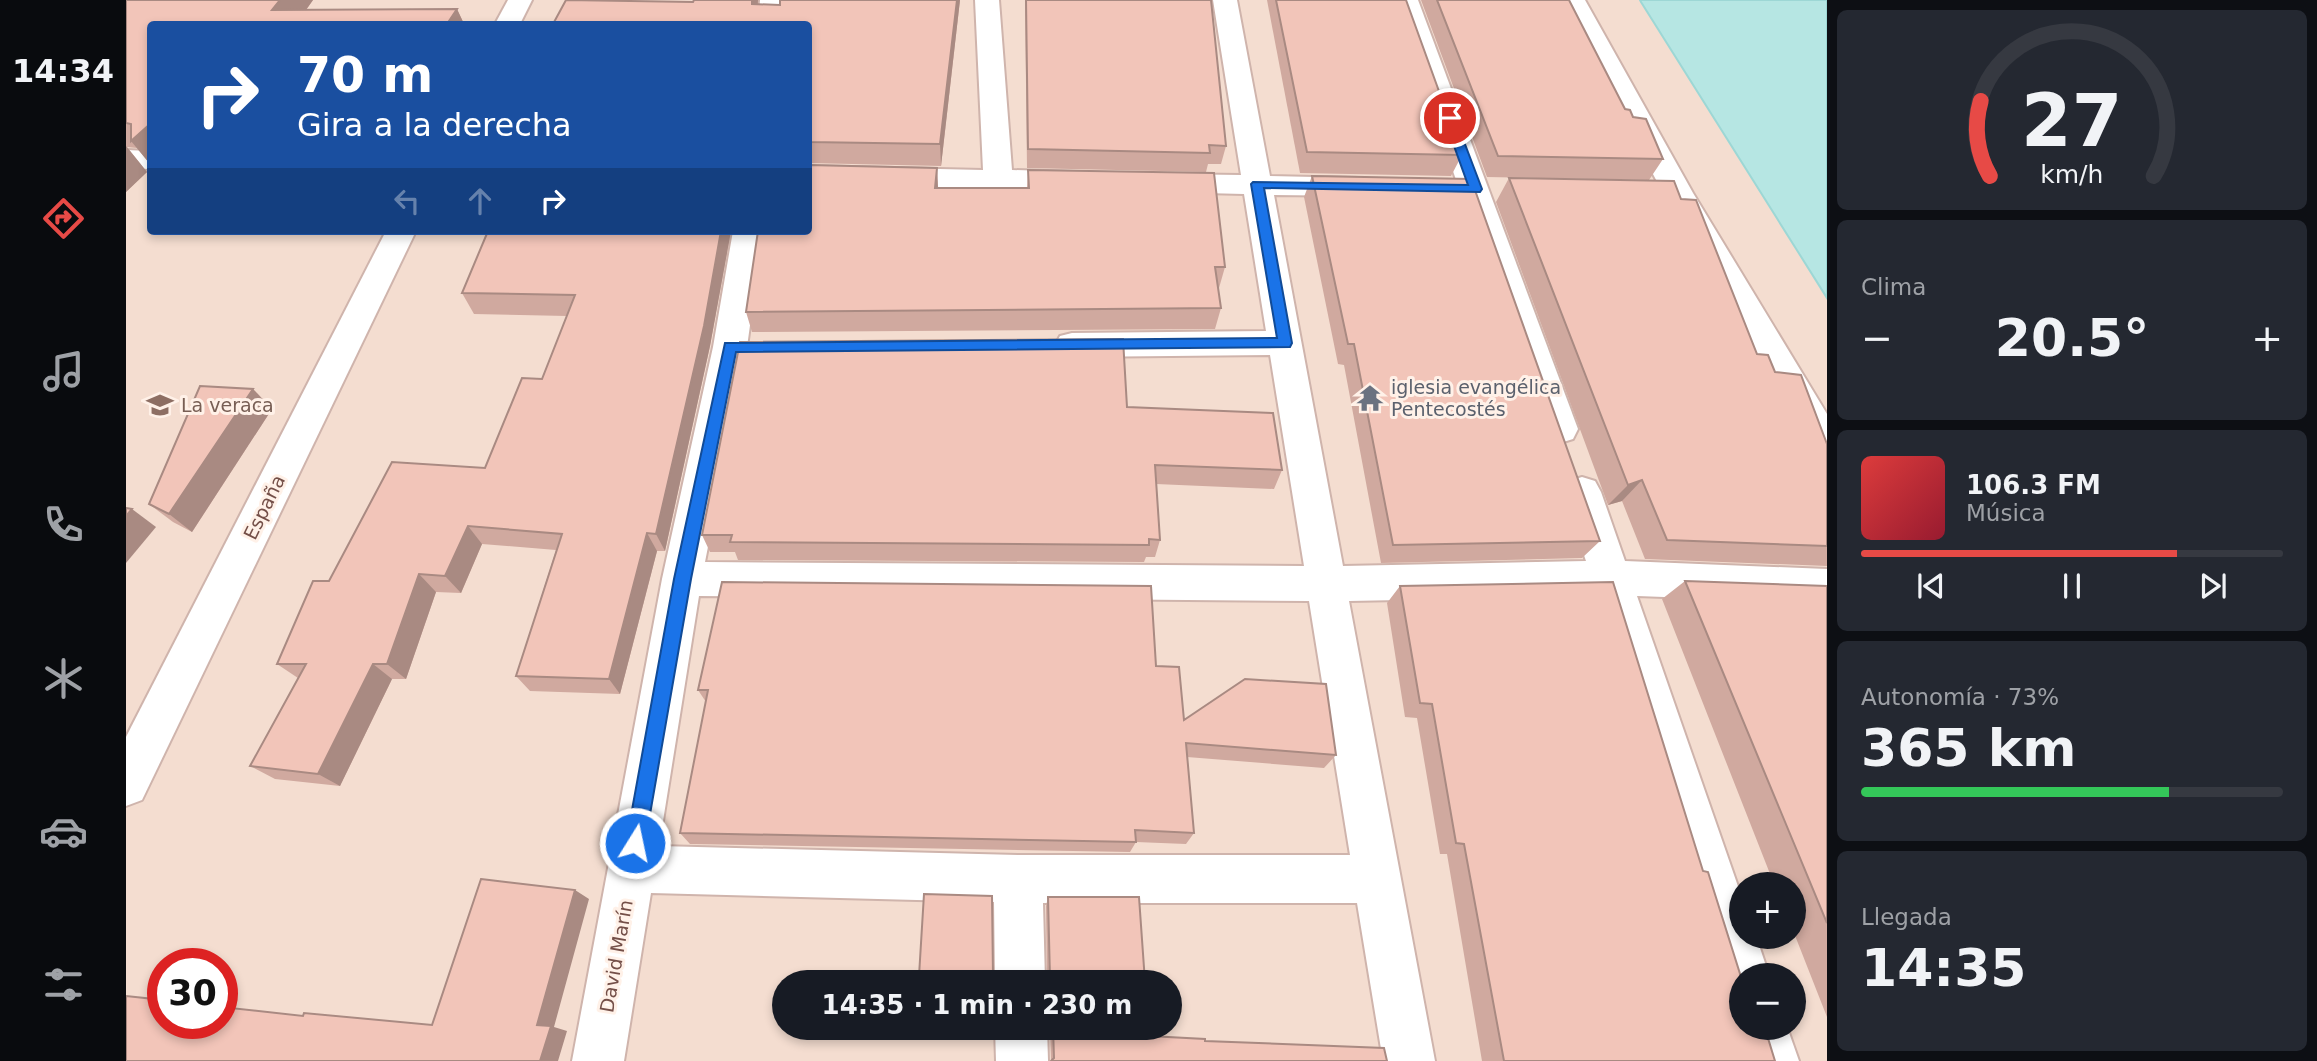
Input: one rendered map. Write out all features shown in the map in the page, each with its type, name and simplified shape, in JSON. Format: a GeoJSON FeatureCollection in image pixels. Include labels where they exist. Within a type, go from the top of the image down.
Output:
{"type":"FeatureCollection","features":[{"type":"Feature","properties":{"kind":"street"},"geometry":{"type":"LineString","coordinates":[[510,21],[520,0]]}},
{"type":"Feature","properties":{"kind":"street"},"geometry":{"type":"LineString","coordinates":[[770,21],[772,0]]}},
{"type":"Feature","properties":{"kind":"street"},"geometry":{"type":"LineString","coordinates":[[987,0],[998,179]]}},
{"type":"Feature","properties":{"kind":"street"},"geometry":{"type":"LineString","coordinates":[[1225,0],[1409,1061]]}},
{"type":"Feature","properties":{"kind":"street"},"geometry":{"type":"LineString","coordinates":[[1406,0],[1612,578],[1740,963]]}},
{"type":"Feature","properties":{"kind":"street"},"geometry":{"type":"LineString","coordinates":[[1573,0],[1665,193],[1827,445]]}},
{"type":"Feature","properties":{"kind":"street"},"geometry":{"type":"LineString","coordinates":[[126,159],[147,160]]}},
{"type":"Feature","properties":{"kind":"street"},"geometry":{"type":"LineString","coordinates":[[812,175],[1380,187]]}},
{"type":"Feature","properties":{"kind":"street","name":"España"},"geometry":{"type":"LineString","coordinates":[[126,783],[399,235]]}},
{"type":"Feature","properties":{"kind":"street","name":"David Marín"},"geometry":{"type":"LineString","coordinates":[[597,1061],[682,579],[744,347],[748,235]]}},
{"type":"Feature","properties":{"kind":"street"},"geometry":{"type":"LineString","coordinates":[[1035,345],[1285,343]]}},
{"type":"Feature","properties":{"kind":"street"},"geometry":{"type":"LineString","coordinates":[[682,579],[1326,584],[1612,578],[1827,586]]}},
{"type":"Feature","properties":{"kind":"street"},"geometry":{"type":"LineString","coordinates":[[631,869],[1018,879],[1377,879]]}},
{"type":"Feature","properties":{"kind":"street"},"geometry":{"type":"LineString","coordinates":[[1018,879],[1020,970]]}},
{"type":"Feature","properties":{"kind":"street"},"geometry":{"type":"LineString","coordinates":[[1021,1040],[1022,1061]]}},
{"type":"Feature","properties":{"kind":"street"},"geometry":{"type":"LineString","coordinates":[[1766,1040],[1773,1061]]}},
{"type":"Feature","properties":{"kind":"shaded area"},"geometry":{"type":"Polygon","coordinates":[[[126,0],[1640,0],[1827,298],[1827,1061],[126,1061],[126,0]]]}},
{"type":"Feature","properties":{"kind":"water"},"geometry":{"type":"Polygon","coordinates":[[[1640,0],[1827,0],[1827,298],[1641,2],[1640,0]]]}},
{"type":"Feature","properties":{"kind":"building"},"geometry":{"type":"Polygon","coordinates":[[[126,0],[280,0],[272,10],[457,9],[449,21],[147,21],[147,127],[131,141],[131,124],[126,123],[126,0]]]}},
{"type":"Feature","properties":{"kind":"building"},"geometry":{"type":"Polygon","coordinates":[[[566,0],[752,0],[752,4],[780,5],[780,0],[957,0],[940,144],[812,142],[812,21],[555,21],[566,0]]]}},
{"type":"Feature","properties":{"kind":"building"},"geometry":{"type":"Polygon","coordinates":[[[1026,0],[1211,0],[1226,146],[1209,145],[1210,153],[1028,149],[1026,0]]]}},
{"type":"Feature","properties":{"kind":"building"},"geometry":{"type":"Polygon","coordinates":[[[1276,0],[1406,0],[1462,155],[1307,152],[1276,0]]]}},
{"type":"Feature","properties":{"kind":"building"},"geometry":{"type":"Polygon","coordinates":[[[1437,0],[1569,0],[1625,109],[1630,110],[1633,117],[1646,119],[1663,159],[1498,156],[1437,0]]]}},
{"type":"Feature","properties":{"kind":"building"},"geometry":{"type":"Polygon","coordinates":[[[812,165],[937,168],[935,188],[1029,188],[1028,170],[1214,173],[1225,267],[1215,267],[1221,308],[746,312],[757,235],[812,235],[812,165]]]}},
{"type":"Feature","properties":{"kind":"building"},"geometry":{"type":"Polygon","coordinates":[[[1312,176],[1471,179],[1600,541],[1393,545],[1354,344],[1348,344],[1312,176]]]}},
{"type":"Feature","properties":{"kind":"building"},"geometry":{"type":"Polygon","coordinates":[[[1509,178],[1674,181],[1681,199],[1696,200],[1757,354],[1768,355],[1775,372],[1801,375],[1827,444],[1827,546],[1667,540],[1642,480],[1628,485],[1509,178]]]}},
{"type":"Feature","properties":{"kind":"building"},"geometry":{"type":"Polygon","coordinates":[[[486,235],[720,235],[704,326],[656,534],[647,533],[609,679],[516,676],[562,534],[468,526],[445,576],[419,574],[387,664],[373,664],[318,774],[250,766],[306,664],[277,664],[313,581],[329,581],[392,462],[485,468],[522,378],[542,379],[575,295],[462,293],[486,235]]]}},
{"type":"Feature","properties":{"kind":"building"},"geometry":{"type":"Polygon","coordinates":[[[1123,339],[1127,407],[1273,413],[1282,470],[1155,465],[1160,540],[1149,539],[1149,545],[730,542],[732,535],[702,535],[740,342],[1123,339]]]}},
{"type":"Feature","properties":{"kind":"building"},"geometry":{"type":"Polygon","coordinates":[[[200,386],[253,389],[169,514],[149,504],[200,386]]]}},
{"type":"Feature","properties":{"kind":"building"},"geometry":{"type":"Polygon","coordinates":[[[1685,581],[1827,586],[1827,923],[1685,581]]]}},
{"type":"Feature","properties":{"kind":"building"},"geometry":{"type":"Polygon","coordinates":[[[722,582],[1151,586],[1156,666],[1179,667],[1184,720],[1245,679],[1326,684],[1336,755],[1186,743],[1194,833],[1135,830],[1136,842],[680,833],[708,690],[698,690],[722,582]]]}},
{"type":"Feature","properties":{"kind":"building"},"geometry":{"type":"Polygon","coordinates":[[[1613,582],[1703,871],[1708,872],[1729,939],[1729,949],[1732,949],[1737,963],[1729,963],[1729,1040],[1769,1040],[1775,1061],[1504,1061],[1464,844],[1456,843],[1432,704],[1420,703],[1400,586],[1613,582]]]}},
{"type":"Feature","properties":{"kind":"building"},"geometry":{"type":"Polygon","coordinates":[[[481,879],[575,890],[537,1025],[551,1026],[540,1061],[126,1061],[126,996],[147,998],[147,1039],[238,1039],[238,1009],[432,1025],[481,879]]]}},
{"type":"Feature","properties":{"kind":"building"},"geometry":{"type":"Polygon","coordinates":[[[924,894],[992,896],[993,970],[919,970],[924,894]]]}},
{"type":"Feature","properties":{"kind":"building"},"geometry":{"type":"Polygon","coordinates":[[[1048,897],[1139,897],[1144,970],[1050,970],[1048,897]]]}},
{"type":"Feature","properties":{"kind":"building"},"geometry":{"type":"Polygon","coordinates":[[[1182,1038],[1384,1048],[1387,1061],[1051,1061],[1054,1058],[1053,1040],[1182,1040],[1182,1038]]]}},
{"type":"Feature","properties":{"kind":"place","name":"iglesia evangélica Pentecostés"},"geometry":{"type":"Point","coordinates":[1370,398]}},
{"type":"Feature","properties":{"kind":"place","name":"La veraca"},"geometry":{"type":"Point","coordinates":[160,405]}},
{"type":"Feature","properties":{"kind":"route"},"geometry":{"type":"LineString","coordinates":[[635,843],[682,579],[730,347],[1285,343],[1257,184],[1475,189],[1450,118]]}}]}
